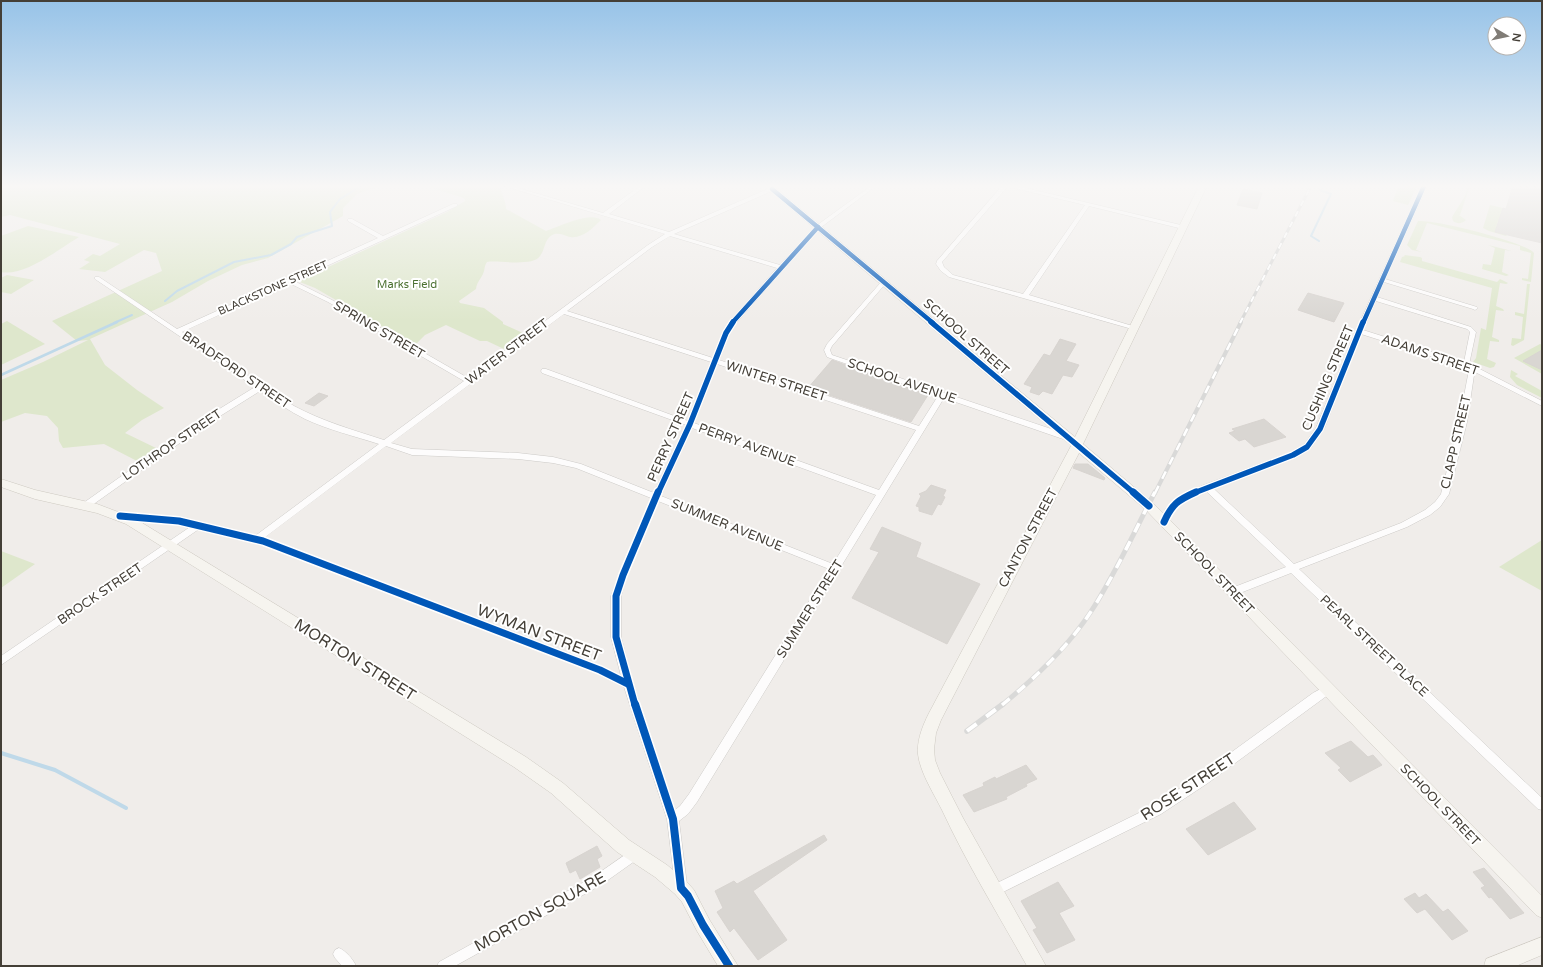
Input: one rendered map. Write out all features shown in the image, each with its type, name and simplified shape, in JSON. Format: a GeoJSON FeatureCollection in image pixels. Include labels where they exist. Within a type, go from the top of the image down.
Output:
{"type":"FeatureCollection","features":[{"type":"Feature","properties":{"kind":"street"},"geometry":{"type":"LineString","coordinates":[[370,231],[383,238]]}},
{"type":"Feature","properties":{"kind":"street","name":"BLACKSTONE STREET"},"geometry":{"type":"LineString","coordinates":[[178,331],[398,231]]}},
{"type":"Feature","properties":{"kind":"street"},"geometry":{"type":"LineString","coordinates":[[658,231],[781,267]]}},
{"type":"Feature","properties":{"kind":"street","name":"WATER STREET"},"geometry":{"type":"LineString","coordinates":[[257,539],[650,246],[674,231]]}},
{"type":"Feature","properties":{"kind":"street","name":"PERRY STREET"},"geometry":{"type":"LineString","coordinates":[[628,684],[616,637],[614,616],[616,596],[623,575],[690,424],[716,362],[726,333],[732,323],[814,231]]}},
{"type":"Feature","properties":{"kind":"street","name":"SCHOOL STREET"},"geometry":{"type":"LineString","coordinates":[[823,231],[1149,506],[1542,909]]}},
{"type":"Feature","properties":{"kind":"street"},"geometry":{"type":"LineString","coordinates":[[966,231],[939,262],[941,269],[951,276],[1134,328]]}},
{"type":"Feature","properties":{"kind":"street"},"geometry":{"type":"LineString","coordinates":[[1025,296],[1069,231]]}},
{"type":"Feature","properties":{"kind":"street","name":"CANTON STREET"},"geometry":{"type":"LineString","coordinates":[[1037,966],[940,792],[927,760],[927,740],[934,718],[1071,441],[1134,328],[1181,231]]}},
{"type":"Feature","properties":{"kind":"street","name":"CUSHING STREET"},"geometry":{"type":"LineString","coordinates":[[1164,522],[1169,510],[1181,499],[1207,487],[1293,456],[1307,447],[1320,429],[1359,332],[1404,231]]}},
{"type":"Feature","properties":{"kind":"street","name":"BRADFORD STREET"},"geometry":{"type":"LineString","coordinates":[[97,278],[291,408],[308,417],[384,444]]}},
{"type":"Feature","properties":{"kind":"street"},"geometry":{"type":"LineString","coordinates":[[1383,278],[1475,306]]}},
{"type":"Feature","properties":{"kind":"street","name":"SPRING STREET"},"geometry":{"type":"LineString","coordinates":[[290,281],[330,301],[468,381]]}},
{"type":"Feature","properties":{"kind":"street","name":"SCHOOL AVENUE"},"geometry":{"type":"LineString","coordinates":[[884,282],[829,345],[827,353],[834,358],[1071,441]]}},
{"type":"Feature","properties":{"kind":"street","name":"CLAPP STREET"},"geometry":{"type":"LineString","coordinates":[[1232,592],[1404,525],[1425,514],[1442,500],[1447,487],[1463,422],[1471,375],[1467,360],[1473,334],[1469,328],[1374,298]]}},
{"type":"Feature","properties":{"kind":"street","name":"WINTER STREET"},"geometry":{"type":"LineString","coordinates":[[562,311],[921,429]]}},
{"type":"Feature","properties":{"kind":"street","name":"ADAMS STREET"},"geometry":{"type":"LineString","coordinates":[[1359,332],[1469,366],[1542,404]]}},
{"type":"Feature","properties":{"kind":"street","name":"PERRY AVENUE"},"geometry":{"type":"LineString","coordinates":[[544,371],[881,494]]}},
{"type":"Feature","properties":{"kind":"street","name":"LOTHROP STREET"},"geometry":{"type":"LineString","coordinates":[[85,506],[198,426],[261,388]]}},
{"type":"Feature","properties":{"kind":"street","name":"SUMMER STREET"},"geometry":{"type":"LineString","coordinates":[[673,819],[684,810],[693,798],[942,395]]}},
{"type":"Feature","properties":{"kind":"street","name":"SUMMER AVENUE"},"geometry":{"type":"LineString","coordinates":[[384,444],[419,453],[518,456],[554,460],[583,468],[835,568]]}},
{"type":"Feature","properties":{"kind":"street","name":"MORTON STREET"},"geometry":{"type":"LineString","coordinates":[[1,483],[38,496],[85,506],[120,516],[520,762],[556,788],[623,846],[681,888]]}},
{"type":"Feature","properties":{"kind":"street","name":"PEARL STREET PLACE"},"geometry":{"type":"LineString","coordinates":[[1207,487],[1542,805]]}},
{"type":"Feature","properties":{"kind":"street","name":"WYMAN STREET"},"geometry":{"type":"LineString","coordinates":[[120,516],[146,517],[199,525],[257,539],[600,670],[628,684]]}},
{"type":"Feature","properties":{"kind":"street","name":"BROCK STREET"},"geometry":{"type":"LineString","coordinates":[[1,661],[199,525]]}},
{"type":"Feature","properties":{"kind":"street"},"geometry":{"type":"LineString","coordinates":[[628,684],[673,819],[681,888],[688,896],[703,925],[729,966]]}},
{"type":"Feature","properties":{"kind":"street","name":"ROSE STREET"},"geometry":{"type":"LineString","coordinates":[[995,890],[1157,810],[1204,779],[1328,689]]}},
{"type":"Feature","properties":{"kind":"street","name":"MORTON SQUARE"},"geometry":{"type":"LineString","coordinates":[[443,966],[597,881],[635,854]]}},
{"type":"Feature","properties":{"kind":"street"},"geometry":{"type":"LineString","coordinates":[[1493,966],[1542,946]]}},
{"type":"Feature","properties":{"kind":"street"},"geometry":{"type":"LineString","coordinates":[[339,954],[350,966]]}},
{"type":"Feature","properties":{"kind":"green space"},"geometry":{"type":"Polygon","coordinates":[[[14,231],[52,231],[79,237],[52,255],[31,266],[10,272],[1,272],[1,236],[14,231]]]}},
{"type":"Feature","properties":{"kind":"green space"},"geometry":{"type":"Polygon","coordinates":[[[71,231],[316,231],[268,258],[242,265],[208,281],[172,302],[90,339],[105,365],[137,390],[164,408],[142,420],[125,433],[156,448],[137,461],[104,444],[63,448],[59,441],[58,428],[47,416],[25,413],[1,422],[1,380],[88,340],[77,341],[52,321],[162,271],[156,253],[144,250],[105,272],[79,269],[90,262],[84,260],[93,254],[100,256],[120,244],[71,231]]]}},
{"type":"Feature","properties":{"kind":"green space","name":"Marks Field"},"geometry":{"type":"Polygon","coordinates":[[[406,231],[588,231],[583,235],[574,237],[558,234],[552,235],[547,240],[542,254],[536,259],[530,261],[487,262],[476,289],[459,301],[460,303],[484,308],[503,322],[503,324],[525,334],[504,349],[487,341],[480,341],[446,325],[425,335],[416,344],[409,342],[315,288],[300,282],[302,281],[300,280],[406,231]]]}},
{"type":"Feature","properties":{"kind":"green space"},"geometry":{"type":"Polygon","coordinates":[[[1413,231],[1424,231],[1416,250],[1422,252],[1412,250],[1407,245],[1413,231]]]}},
{"type":"Feature","properties":{"kind":"green space"},"geometry":{"type":"Polygon","coordinates":[[[1460,231],[1479,232],[1515,243],[1534,253],[1531,282],[1522,280],[1522,278],[1528,279],[1531,253],[1520,250],[1520,246],[1460,231]]]}},
{"type":"Feature","properties":{"kind":"green space"},"geometry":{"type":"Polygon","coordinates":[[[1489,231],[1495,231],[1507,235],[1489,231]]]}},
{"type":"Feature","properties":{"kind":"green space"},"geometry":{"type":"Polygon","coordinates":[[[1488,245],[1512,251],[1505,250],[1502,272],[1509,275],[1506,276],[1482,269],[1483,264],[1491,265],[1495,248],[1488,245]]]}},
{"type":"Feature","properties":{"kind":"green space"},"geometry":{"type":"Polygon","coordinates":[[[1404,255],[1420,257],[1422,258],[1422,261],[1497,282],[1500,279],[1508,283],[1500,283],[1496,306],[1504,311],[1496,310],[1492,337],[1499,340],[1499,342],[1490,341],[1487,359],[1496,363],[1494,367],[1490,368],[1473,362],[1476,358],[1481,328],[1486,330],[1492,288],[1400,262],[1402,257],[1405,256],[1404,255]]]}},
{"type":"Feature","properties":{"kind":"green space"},"geometry":{"type":"Polygon","coordinates":[[[7,275],[34,280],[11,294],[1,292],[1,278],[7,275]]]}},
{"type":"Feature","properties":{"kind":"green space"},"geometry":{"type":"Polygon","coordinates":[[[1527,284],[1530,284],[1524,340],[1513,346],[1511,345],[1512,338],[1521,339],[1523,317],[1515,315],[1515,312],[1524,314],[1527,284]]]}},
{"type":"Feature","properties":{"kind":"green space"},"geometry":{"type":"Polygon","coordinates":[[[7,321],[45,344],[1,365],[1,324],[7,321]]]}},
{"type":"Feature","properties":{"kind":"green space"},"geometry":{"type":"Polygon","coordinates":[[[1540,344],[1542,345],[1542,350],[1524,361],[1542,370],[1542,374],[1514,358],[1540,344]]]}},
{"type":"Feature","properties":{"kind":"green space"},"geometry":{"type":"Polygon","coordinates":[[[1511,370],[1518,374],[1515,376],[1542,391],[1542,398],[1517,385],[1510,377],[1511,370]]]}},
{"type":"Feature","properties":{"kind":"green space"},"geometry":{"type":"Polygon","coordinates":[[[1542,540],[1542,591],[1499,567],[1542,540]]]}},
{"type":"Feature","properties":{"kind":"green space"},"geometry":{"type":"Polygon","coordinates":[[[1,551],[35,564],[1,588],[1,551]]]}},
{"type":"Feature","properties":{"kind":"building"},"geometry":{"type":"Polygon","coordinates":[[[1542,231],[1542,243],[1495,232],[1542,231]]]}},
{"type":"Feature","properties":{"kind":"building"},"geometry":{"type":"Polygon","coordinates":[[[1308,293],[1344,303],[1334,322],[1298,310],[1308,293]]]}},
{"type":"Feature","properties":{"kind":"building"},"geometry":{"type":"Polygon","coordinates":[[[1060,339],[1076,344],[1066,361],[1079,365],[1072,377],[1063,375],[1052,394],[1043,391],[1039,395],[1030,392],[1032,387],[1024,384],[1044,354],[1050,356],[1060,339]]]}},
{"type":"Feature","properties":{"kind":"building"},"geometry":{"type":"Polygon","coordinates":[[[1542,350],[1542,370],[1523,361],[1542,350]]]}},
{"type":"Feature","properties":{"kind":"building"},"geometry":{"type":"Polygon","coordinates":[[[832,360],[928,395],[911,422],[808,388],[832,360]]]}},
{"type":"Feature","properties":{"kind":"building"},"geometry":{"type":"Polygon","coordinates":[[[319,393],[328,396],[314,406],[305,403],[319,393]]]}},
{"type":"Feature","properties":{"kind":"building"},"geometry":{"type":"Polygon","coordinates":[[[1264,419],[1286,437],[1254,447],[1245,439],[1239,441],[1229,433],[1235,431],[1232,429],[1264,419]]]}},
{"type":"Feature","properties":{"kind":"building"},"geometry":{"type":"Polygon","coordinates":[[[1075,464],[1088,464],[1105,478],[1104,480],[1073,468],[1075,464]]]}},
{"type":"Feature","properties":{"kind":"building"},"geometry":{"type":"Polygon","coordinates":[[[931,485],[946,490],[943,496],[945,497],[941,505],[938,504],[932,515],[919,511],[919,507],[916,506],[921,496],[919,494],[926,491],[931,485]]]}},
{"type":"Feature","properties":{"kind":"building"},"geometry":{"type":"Polygon","coordinates":[[[882,527],[921,543],[916,557],[980,584],[947,644],[852,598],[879,552],[870,549],[882,527]]]}},
{"type":"Feature","properties":{"kind":"building"},"geometry":{"type":"Polygon","coordinates":[[[1351,741],[1368,757],[1373,755],[1382,765],[1350,782],[1338,770],[1341,768],[1325,753],[1351,741]]]}},
{"type":"Feature","properties":{"kind":"building"},"geometry":{"type":"Polygon","coordinates":[[[1026,765],[1037,779],[1006,797],[1007,799],[974,812],[963,795],[984,786],[983,783],[995,777],[996,779],[1026,765]]]}},
{"type":"Feature","properties":{"kind":"building"},"geometry":{"type":"Polygon","coordinates":[[[1234,802],[1256,829],[1208,855],[1186,829],[1234,802]]]}},
{"type":"Feature","properties":{"kind":"building"},"geometry":{"type":"Polygon","coordinates":[[[824,835],[827,840],[753,891],[787,940],[758,960],[734,928],[730,932],[717,912],[723,908],[715,891],[734,881],[737,884],[824,835]]]}},
{"type":"Feature","properties":{"kind":"building"},"geometry":{"type":"Polygon","coordinates":[[[597,846],[602,856],[597,859],[600,867],[580,879],[576,870],[570,873],[566,863],[597,846]]]}},
{"type":"Feature","properties":{"kind":"building"},"geometry":{"type":"Polygon","coordinates":[[[1484,868],[1524,913],[1510,919],[1491,897],[1489,898],[1481,888],[1485,886],[1473,872],[1484,868]]]}},
{"type":"Feature","properties":{"kind":"building"},"geometry":{"type":"Polygon","coordinates":[[[1058,882],[1074,906],[1059,913],[1075,940],[1047,953],[1033,930],[1037,928],[1021,901],[1058,882]]]}},
{"type":"Feature","properties":{"kind":"building"},"geometry":{"type":"Polygon","coordinates":[[[1415,893],[1419,898],[1426,894],[1443,912],[1448,909],[1468,931],[1452,940],[1425,909],[1417,913],[1404,899],[1415,893]]]}},
{"type":"Feature","properties":{"kind":"waterway"},"geometry":{"type":"LineString","coordinates":[[165,301],[177,291],[234,262],[271,255],[291,244],[297,237],[316,231]]}},
{"type":"Feature","properties":{"kind":"waterway"},"geometry":{"type":"LineString","coordinates":[[1313,231],[1311,236],[1319,241]]}},
{"type":"Feature","properties":{"kind":"waterway"},"geometry":{"type":"LineString","coordinates":[[114,323],[132,315]]}},
{"type":"Feature","properties":{"kind":"waterway"},"geometry":{"type":"LineString","coordinates":[[1,375],[117,322]]}},
{"type":"Feature","properties":{"kind":"waterway"},"geometry":{"type":"LineString","coordinates":[[1,753],[55,770],[126,808]]}},
{"type":"Feature","properties":{"kind":"railway"},"geometry":{"type":"LineString","coordinates":[[1240,323],[1288,231]]}},
{"type":"Feature","properties":{"kind":"railway"},"geometry":{"type":"LineString","coordinates":[[1155,493],[1241,322]]}},
{"type":"Feature","properties":{"kind":"railway"},"geometry":{"type":"LineString","coordinates":[[1002,705],[1050,662],[1081,626],[1108,584],[1155,492]]}},
{"type":"Feature","properties":{"kind":"railway"},"geometry":{"type":"LineString","coordinates":[[967,731],[1003,704]]}},
{"type":"Feature","properties":{"kind":"cycle path"},"geometry":{"type":"LineString","coordinates":[[729,966],[703,925],[688,896],[681,888],[673,819],[628,684],[616,637],[616,596],[623,575],[656,497],[690,424],[726,333],[732,323],[814,231]]}},
{"type":"Feature","properties":{"kind":"cycle path"},"geometry":{"type":"LineString","coordinates":[[823,231],[1149,506]]}},
{"type":"Feature","properties":{"kind":"cycle path"},"geometry":{"type":"LineString","coordinates":[[1164,522],[1169,510],[1181,499],[1207,487],[1293,455],[1307,447],[1320,429],[1359,331],[1404,231]]}},
{"type":"Feature","properties":{"kind":"cycle path"},"geometry":{"type":"LineString","coordinates":[[120,516],[179,521],[263,541],[600,670],[628,684]]}}]}
